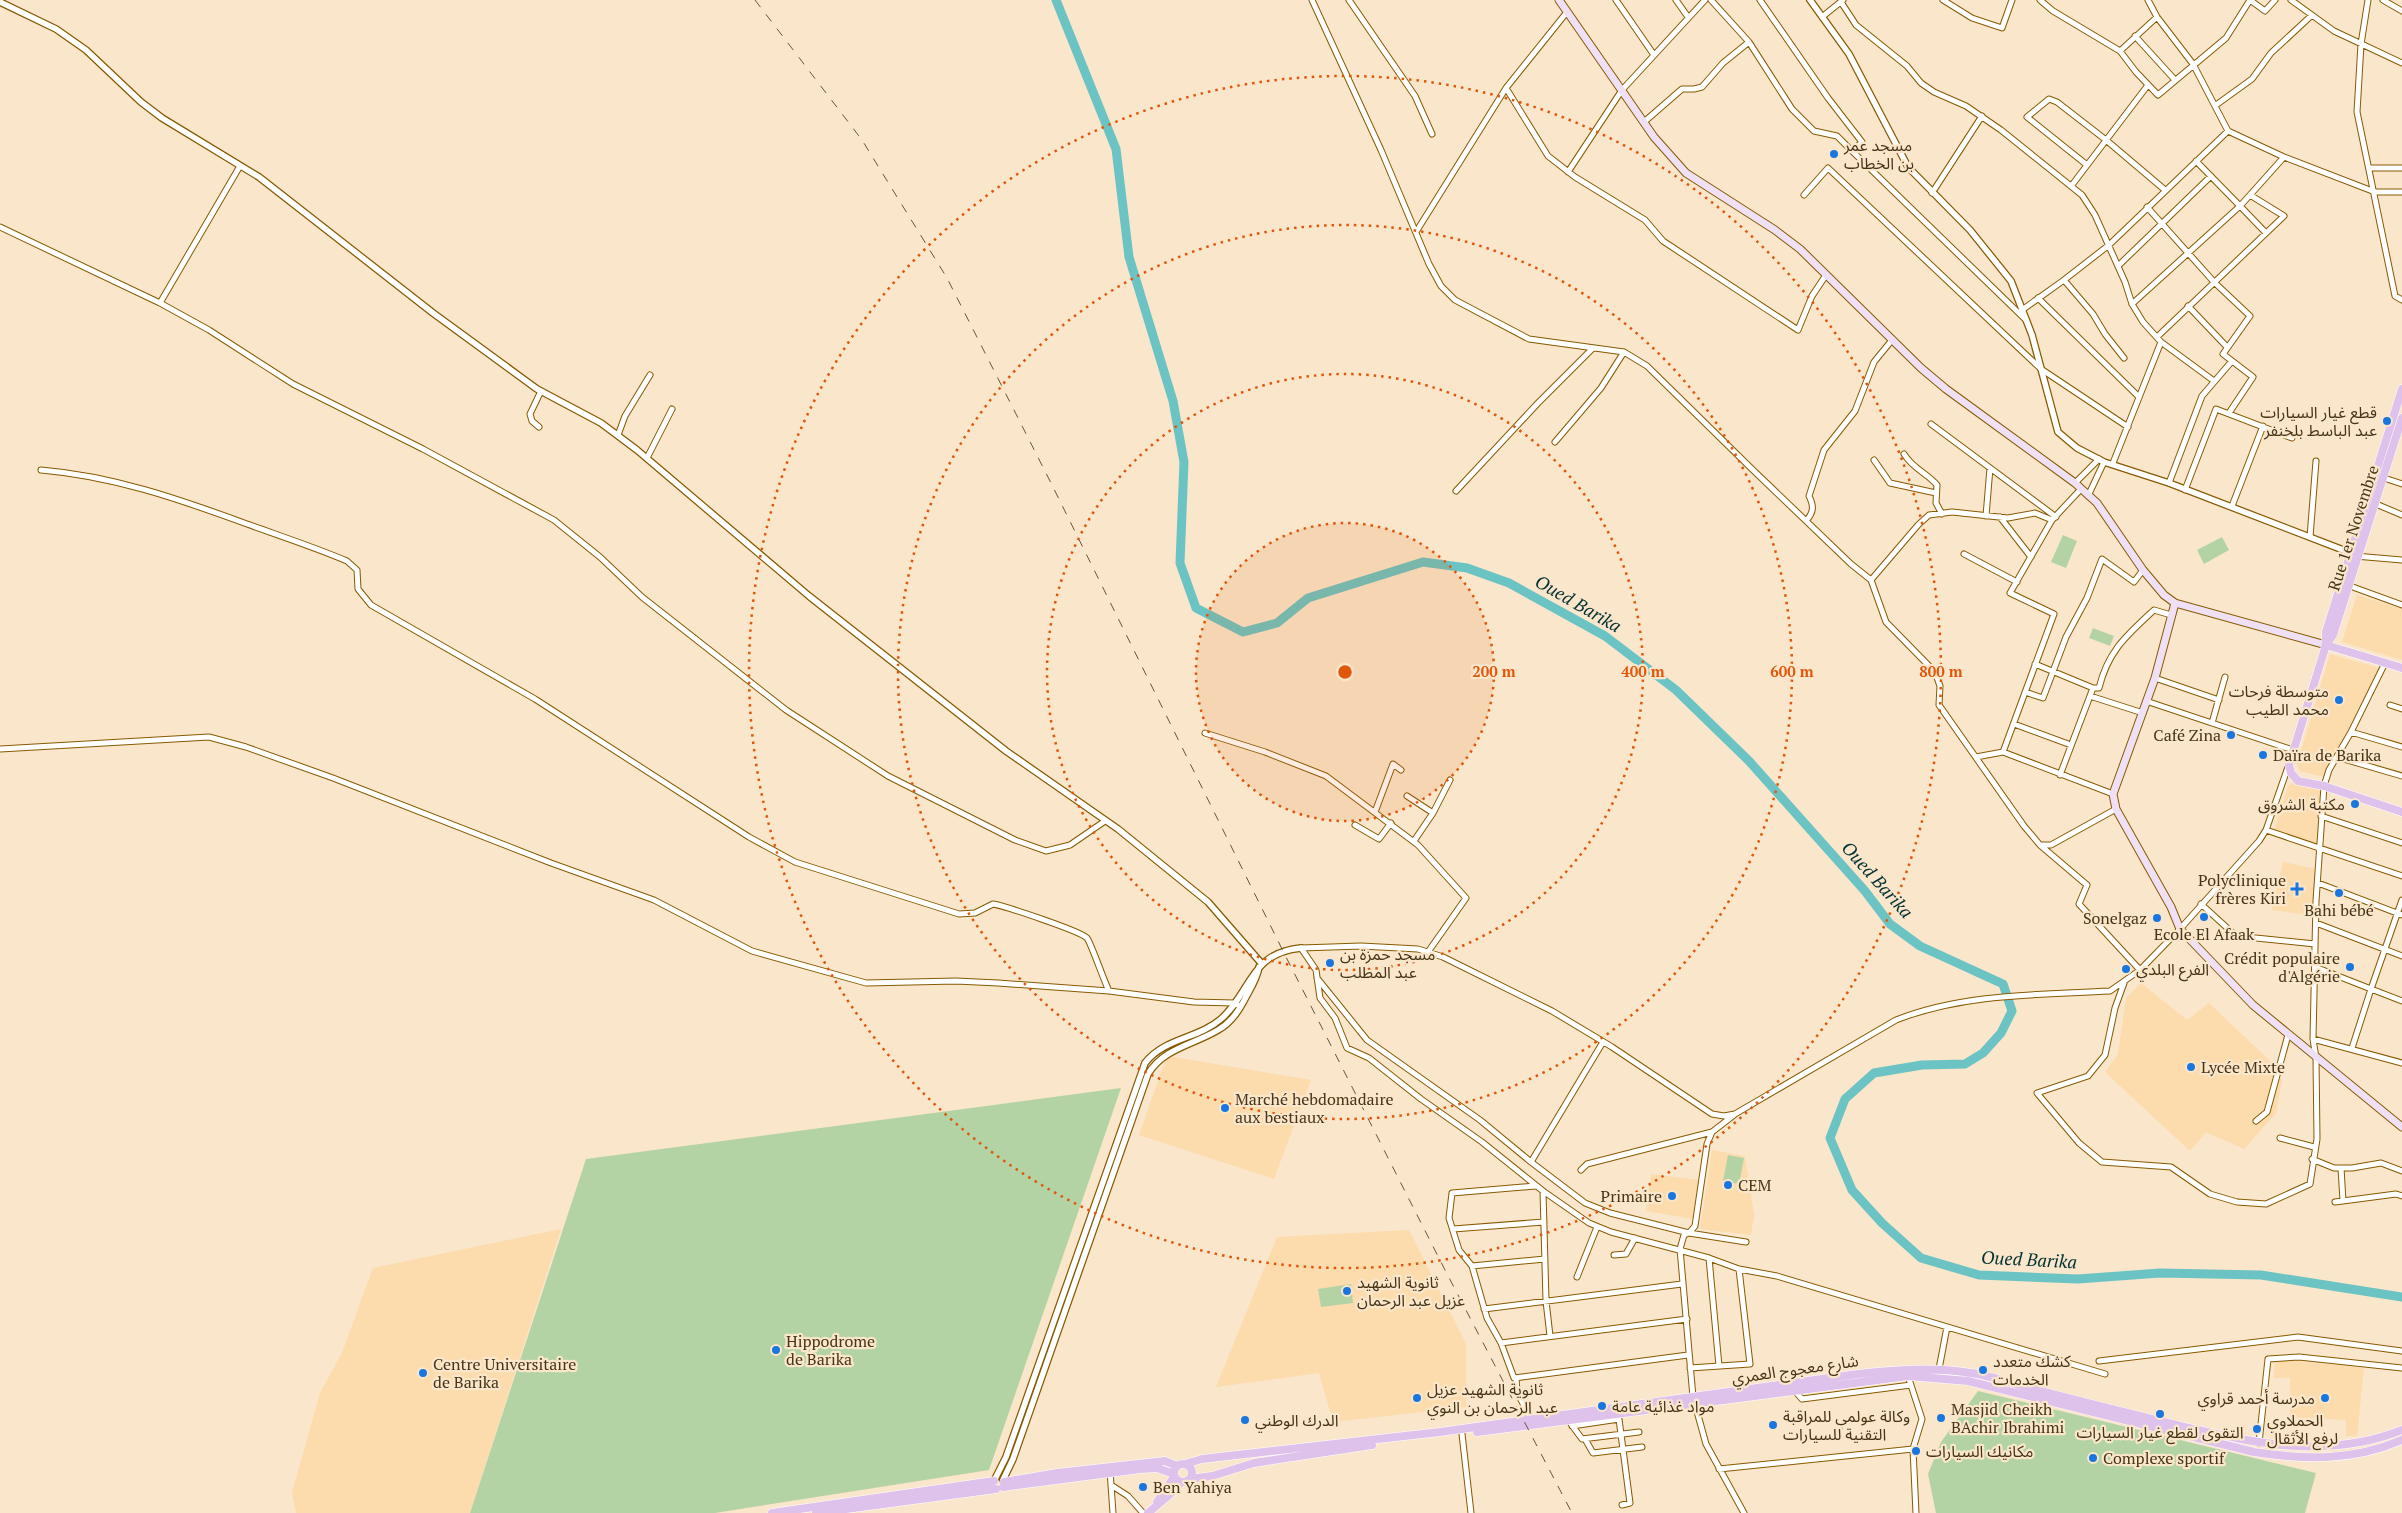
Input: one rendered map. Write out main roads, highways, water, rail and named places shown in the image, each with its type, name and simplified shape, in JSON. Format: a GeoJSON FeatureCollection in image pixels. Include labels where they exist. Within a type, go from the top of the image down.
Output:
{"type":"FeatureCollection","features":[{"type":"Feature","properties":{"kind":"main road"},"geometry":{"type":"LineString","coordinates":[[1559,0],[1644,122],[1686,174],[1775,230],[1800,249],[1892,340],[1946,389],[2076,483],[2117,531],[2143,570],[2164,595],[2175,603],[2402,668]]}},
{"type":"Feature","properties":{"kind":"main road"},"geometry":{"type":"LineString","coordinates":[[2402,389],[2326,632],[2326,645],[2292,750],[2289,765],[2291,773],[2298,781],[2324,786],[2402,812]]}},
{"type":"Feature","properties":{"kind":"main road","name":"Rue 1er Novembre"},"geometry":{"type":"LineString","coordinates":[[2326,645],[2333,635],[2350,586],[2402,418]]}},
{"type":"Feature","properties":{"kind":"main road"},"geometry":{"type":"LineString","coordinates":[[2175,603],[2155,678],[2113,794],[2116,809],[2171,907],[2180,929],[2253,1005],[2402,1127]]}},
{"type":"Feature","properties":{"kind":"main road","name":"شارع معجوج العمري"},"geometry":{"type":"LineString","coordinates":[[1181,1482],[1212,1476],[1254,1463],[1293,1456],[1462,1434],[1570,1423],[1694,1400],[1858,1374],[1916,1368],[1973,1373],[2136,1416],[2259,1443],[2296,1447],[2340,1445],[2382,1438],[2402,1430]]}},
{"type":"Feature","properties":{"kind":"main road","name":"شارع معجوج العمري"},"geometry":{"type":"LineString","coordinates":[[1178,1470],[1202,1459],[1908,1376],[1968,1381],[2226,1445],[2284,1457],[2346,1457],[2383,1449],[2402,1440]]}},
{"type":"Feature","properties":{"kind":"main road"},"geometry":{"type":"LineString","coordinates":[[1110,1471],[1165,1461],[1178,1470],[1181,1482],[1176,1490],[1148,1513]]}},
{"type":"Feature","properties":{"kind":"main road"},"geometry":{"type":"LineString","coordinates":[[772,1513],[999,1483],[1110,1471],[1157,1468],[1192,1470],[1190,1479]]}},
{"type":"Feature","properties":{"kind":"main road"},"geometry":{"type":"LineString","coordinates":[[1148,1513],[1178,1470]]}},
{"type":"Feature","properties":{"kind":"main road"},"geometry":{"type":"LineString","coordinates":[[816,1513],[999,1483]]}},
{"type":"Feature","properties":{"kind":"waterway","name":"Oued Barika"},"geometry":{"type":"LineString","coordinates":[[1056,0],[1116,149],[1129,257],[1173,401],[1184,462],[1180,563],[1196,608],[1243,632],[1277,623],[1308,598],[1423,562],[1467,568],[1509,583],[1605,636],[1676,690],[1749,761],[1865,891],[1890,924],[1920,946],[2003,984],[2012,1011],[2001,1033],[1983,1053],[1965,1064],[1922,1065],[1874,1073],[1845,1099],[1830,1138],[1852,1190],[1882,1223],[1921,1258],[1979,1275],[2078,1279],[2160,1273],[2261,1275],[2402,1297]]}},
{"type":"Feature","properties":{"kind":"railway"},"geometry":{"type":"LineString","coordinates":[[755,0],[862,140],[947,278],[1286,957],[1445,1270],[1572,1513]]}},
{"type":"Feature","properties":{"kind":"place","name":"مسجد عمر بن الخطاب"},"geometry":{"type":"Point","coordinates":[1834,154]}},
{"type":"Feature","properties":{"kind":"place","name":"قطع غيار السيارات عبد الباسط بلخنفر"},"geometry":{"type":"Point","coordinates":[2387,421]}},
{"type":"Feature","properties":{"kind":"place","name":"متوسطة فرحات محمد الطيب"},"geometry":{"type":"Point","coordinates":[2339,700]}},
{"type":"Feature","properties":{"kind":"place","name":"Café Zina"},"geometry":{"type":"Point","coordinates":[2231,735]}},
{"type":"Feature","properties":{"kind":"place","name":"Daïra de Barika"},"geometry":{"type":"Point","coordinates":[2263,755]}},
{"type":"Feature","properties":{"kind":"place","name":"مكتبة الشروق"},"geometry":{"type":"Point","coordinates":[2355,804]}},
{"type":"Feature","properties":{"kind":"place","name":"Polyclinique frères Kiri"},"geometry":{"type":"Point","coordinates":[2297,889]}},
{"type":"Feature","properties":{"kind":"place","name":"Bahi bébé"},"geometry":{"type":"Point","coordinates":[2339,893]}},
{"type":"Feature","properties":{"kind":"place","name":"Ecole El Afaak"},"geometry":{"type":"Point","coordinates":[2204,917]}},
{"type":"Feature","properties":{"kind":"place","name":"Sonelgaz"},"geometry":{"type":"Point","coordinates":[2157,918]}},
{"type":"Feature","properties":{"kind":"place","name":"مسجد حمزة بن عبد المطلب"},"geometry":{"type":"Point","coordinates":[1330,963]}},
{"type":"Feature","properties":{"kind":"place","name":"Crédit populaire d'Algérie"},"geometry":{"type":"Point","coordinates":[2350,967]}},
{"type":"Feature","properties":{"kind":"place","name":"الفرع البلدي"},"geometry":{"type":"Point","coordinates":[2126,969]}},
{"type":"Feature","properties":{"kind":"place","name":"Lycée Mixte"},"geometry":{"type":"Point","coordinates":[2191,1067]}},
{"type":"Feature","properties":{"kind":"place","name":"Marché hebdomadaire aux bestiaux"},"geometry":{"type":"Point","coordinates":[1225,1108]}},
{"type":"Feature","properties":{"kind":"place","name":"CEM"},"geometry":{"type":"Point","coordinates":[1728,1185]}},
{"type":"Feature","properties":{"kind":"place","name":"Primaire"},"geometry":{"type":"Point","coordinates":[1672,1196]}},
{"type":"Feature","properties":{"kind":"place","name":"ثانوية الشهيد عزيل عبد الرحمان"},"geometry":{"type":"Point","coordinates":[1347,1291]}},
{"type":"Feature","properties":{"kind":"place","name":"Hippodrome de Barika"},"geometry":{"type":"Point","coordinates":[776,1350]}},
{"type":"Feature","properties":{"kind":"place","name":"كشك متعدد الخدمات"},"geometry":{"type":"Point","coordinates":[1983,1370]}},
{"type":"Feature","properties":{"kind":"place","name":"Centre Universitaire de Barika"},"geometry":{"type":"Point","coordinates":[423,1373]}},
{"type":"Feature","properties":{"kind":"place","name":"ثانوية الشهيد عزيل عبد الرحمان بن النوي"},"geometry":{"type":"Point","coordinates":[1417,1398]}},
{"type":"Feature","properties":{"kind":"place","name":"مدرسة أحمد قراوي"},"geometry":{"type":"Point","coordinates":[2325,1398]}},
{"type":"Feature","properties":{"kind":"place","name":"مواد غذائية عامة"},"geometry":{"type":"Point","coordinates":[1602,1406]}},
{"type":"Feature","properties":{"kind":"place","name":"التقوى لقطع غيار السيارات"},"geometry":{"type":"Point","coordinates":[2160,1414]}},
{"type":"Feature","properties":{"kind":"place","name":"Masjid Cheikh BAchir Ibrahimi"},"geometry":{"type":"Point","coordinates":[1941,1418]}},
{"type":"Feature","properties":{"kind":"place","name":"الدرك الوطني"},"geometry":{"type":"Point","coordinates":[1245,1420]}},
{"type":"Feature","properties":{"kind":"place","name":"وكالة عولمي للمراقبة التقنية للسيارات"},"geometry":{"type":"Point","coordinates":[1773,1425]}},
{"type":"Feature","properties":{"kind":"place","name":"الحملاوي لرفع الأثقال"},"geometry":{"type":"Point","coordinates":[2257,1429]}},
{"type":"Feature","properties":{"kind":"place","name":"مكانيك السيارات"},"geometry":{"type":"Point","coordinates":[1916,1451]}},
{"type":"Feature","properties":{"kind":"place","name":"Complexe sportif"},"geometry":{"type":"Point","coordinates":[2093,1458]}},
{"type":"Feature","properties":{"kind":"place","name":"Ben Yahiya"},"geometry":{"type":"Point","coordinates":[1143,1487]}}]}
